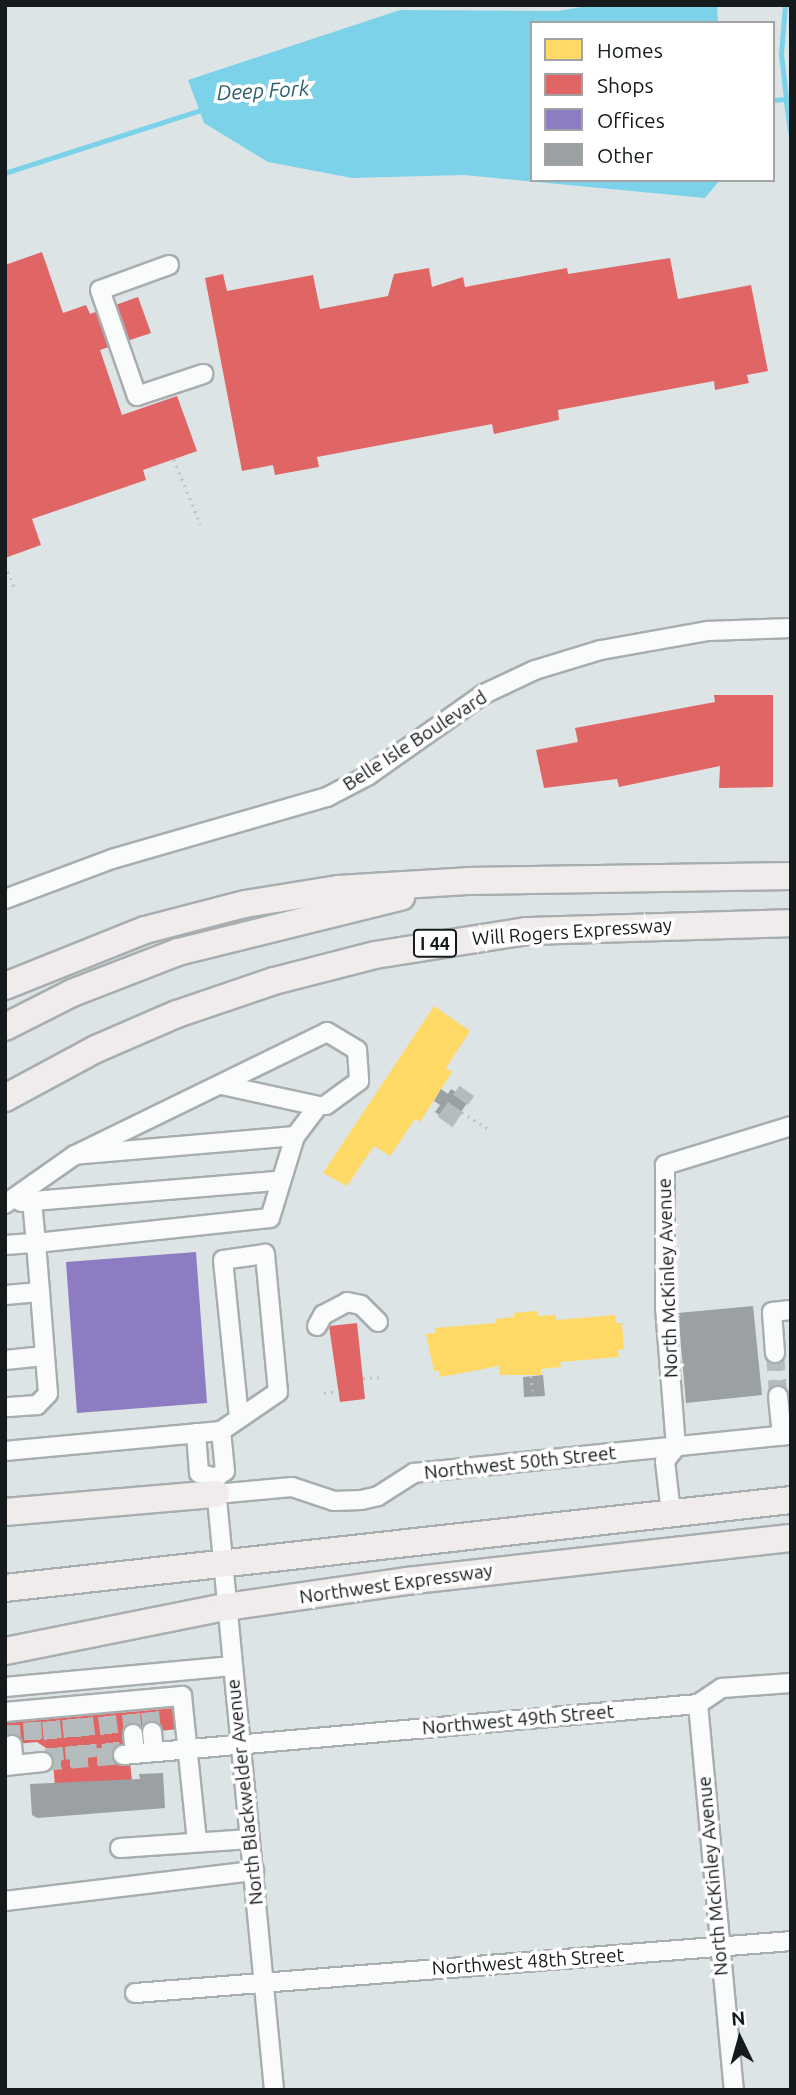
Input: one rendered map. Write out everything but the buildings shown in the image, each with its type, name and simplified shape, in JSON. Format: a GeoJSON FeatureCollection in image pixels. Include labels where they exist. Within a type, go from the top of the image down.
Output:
{"type":"FeatureCollection","features":[{"type":"Feature","properties":{"kind":"highway"},"geometry":{"type":"LineString","coordinates":[[5,986],[145,930],[234,907],[338,889],[467,881],[791,876]]}},
{"type":"Feature","properties":{"kind":"highway"},"geometry":{"type":"LineString","coordinates":[[5,1027],[72,993],[178,952],[467,881]]}},
{"type":"Feature","properties":{"kind":"highway","name":"Will Rogers Expressway"},"geometry":{"type":"LineString","coordinates":[[5,1098],[96,1049],[177,1014],[274,981],[424,946],[526,931],[791,923]]}},
{"type":"Feature","properties":{"kind":"highway"},"geometry":{"type":"LineString","coordinates":[[5,1117],[96,1049]]}},
{"type":"Feature","properties":{"kind":"highway"},"geometry":{"type":"LineString","coordinates":[[5,1512],[216,1486]]}},
{"type":"Feature","properties":{"kind":"highway","name":"Northwest Expressway"},"geometry":{"type":"LineString","coordinates":[[5,1588],[223,1566],[791,1500]]}},
{"type":"Feature","properties":{"kind":"highway","name":"Northwest Expressway"},"geometry":{"type":"LineString","coordinates":[[5,1651],[226,1608],[407,1581],[791,1538]]}},
{"type":"Feature","properties":{"kind":"street"},"geometry":{"type":"LineString","coordinates":[[169,265],[100,290],[137,396],[202,374]]}},
{"type":"Feature","properties":{"kind":"street","name":"Belle Isle Boulevard"},"geometry":{"type":"LineString","coordinates":[[5,899],[112,859],[327,797],[369,775],[484,694],[535,670],[601,650],[708,631],[791,628]]}},
{"type":"Feature","properties":{"kind":"street"},"geometry":{"type":"LineString","coordinates":[[6,1203],[75,1155],[327,1032],[357,1050],[359,1081],[326,1105]]}},
{"type":"Feature","properties":{"kind":"street"},"geometry":{"type":"LineString","coordinates":[[5,1245],[270,1218],[279,1181],[290,1165],[295,1136],[318,1106],[222,1085]]}},
{"type":"Feature","properties":{"kind":"street","name":"North McKinley Avenue"},"geometry":{"type":"LineString","coordinates":[[671,1513],[665,1461],[676,1447],[665,1307],[665,1165],[791,1126]]}},
{"type":"Feature","properties":{"kind":"street"},"geometry":{"type":"LineString","coordinates":[[75,1155],[295,1136]]}},
{"type":"Feature","properties":{"kind":"street"},"geometry":{"type":"LineString","coordinates":[[6,1203],[279,1181]]}},
{"type":"Feature","properties":{"kind":"street"},"geometry":{"type":"LineString","coordinates":[[5,1407],[37,1405],[48,1394],[32,1201]]}},
{"type":"Feature","properties":{"kind":"street"},"geometry":{"type":"LineString","coordinates":[[5,1451],[221,1431],[278,1392],[265,1250],[223,1260],[239,1418]]}},
{"type":"Feature","properties":{"kind":"street"},"geometry":{"type":"LineString","coordinates":[[5,1295],[40,1292]]}},
{"type":"Feature","properties":{"kind":"street"},"geometry":{"type":"LineString","coordinates":[[317,1326],[323,1315],[347,1301],[361,1305],[378,1322]]}},
{"type":"Feature","properties":{"kind":"street"},"geometry":{"type":"LineString","coordinates":[[775,1353],[772,1312],[791,1311]]}},
{"type":"Feature","properties":{"kind":"street"},"geometry":{"type":"LineString","coordinates":[[5,1360],[45,1356]]}},
{"type":"Feature","properties":{"kind":"street"},"geometry":{"type":"LineString","coordinates":[[778,1396],[786,1436]]}},
{"type":"Feature","properties":{"kind":"street"},"geometry":{"type":"LineString","coordinates":[[196,1433],[200,1473],[216,1486],[225,1471],[221,1431]]}},
{"type":"Feature","properties":{"kind":"street","name":"Northwest 50th Street"},"geometry":{"type":"LineString","coordinates":[[216,1486],[292,1487],[334,1501],[361,1500],[378,1496],[414,1473],[786,1436]]}},
{"type":"Feature","properties":{"kind":"street","name":"North Blackwelder Avenue"},"geometry":{"type":"LineString","coordinates":[[216,1486],[274,2090]]}},
{"type":"Feature","properties":{"kind":"street"},"geometry":{"type":"LineString","coordinates":[[5,1687],[232,1666]]}},
{"type":"Feature","properties":{"kind":"street"},"geometry":{"type":"LineString","coordinates":[[77,1712],[80,1680]]}},
{"type":"Feature","properties":{"kind":"street","name":"Northwest 49th Street"},"geometry":{"type":"LineString","coordinates":[[133,1734],[129,1754],[698,1704],[722,1688],[791,1683]]}},
{"type":"Feature","properties":{"kind":"street"},"geometry":{"type":"LineString","coordinates":[[9,1716],[149,1705],[181,1696],[197,1840]]}},
{"type":"Feature","properties":{"kind":"street","name":"North McKinley Avenue"},"geometry":{"type":"LineString","coordinates":[[698,1704],[734,2090]]}},
{"type":"Feature","properties":{"kind":"street"},"geometry":{"type":"LineString","coordinates":[[152,1732],[154,1752]]}},
{"type":"Feature","properties":{"kind":"street"},"geometry":{"type":"LineString","coordinates":[[12,1745],[10,1766],[38,1758]]}},
{"type":"Feature","properties":{"kind":"street"},"geometry":{"type":"LineString","coordinates":[[120,1847],[197,1840],[250,1839]]}},
{"type":"Feature","properties":{"kind":"street"},"geometry":{"type":"LineString","coordinates":[[5,1901],[254,1871]]}},
{"type":"Feature","properties":{"kind":"street","name":"Northwest 48th Street"},"geometry":{"type":"LineString","coordinates":[[135,1993],[791,1941]]}},
{"type":"Feature","properties":{"kind":"path"},"geometry":{"type":"LineString","coordinates":[[174,459],[201,525]]}},
{"type":"Feature","properties":{"kind":"path"},"geometry":{"type":"LineString","coordinates":[[5,565],[15,589]]}},
{"type":"Feature","properties":{"kind":"path"},"geometry":{"type":"LineString","coordinates":[[462,1112],[488,1129]]}},
{"type":"Feature","properties":{"kind":"path"},"geometry":{"type":"LineString","coordinates":[[531,1376],[533,1391]]}},
{"type":"Feature","properties":{"kind":"path"},"geometry":{"type":"LineString","coordinates":[[363,1378],[383,1377]]}},
{"type":"Feature","properties":{"kind":"path"},"geometry":{"type":"LineString","coordinates":[[324,1393],[339,1391]]}},
{"type":"Feature","properties":{"kind":"water"},"geometry":{"type":"Polygon","coordinates":[[[594,5],[717,5],[718,21],[530,21],[530,181],[464,175],[352,178],[268,162],[204,123],[188,80],[400,10],[558,11],[594,5]]]}},
{"type":"Feature","properties":{"kind":"water"},"geometry":{"type":"Polygon","coordinates":[[[537,182],[718,182],[705,198],[537,182]]]}},
{"type":"Feature","properties":{"kind":"waterway","name":"Deep Fork"},"geometry":{"type":"LineString","coordinates":[[775,100],[786,99],[781,54],[785,5]]}},
{"type":"Feature","properties":{"kind":"waterway"},"geometry":{"type":"LineString","coordinates":[[786,99],[791,133]]}},
{"type":"Feature","properties":{"kind":"waterway","name":"Deep Fork"},"geometry":{"type":"LineString","coordinates":[[5,173],[204,109]]}},
{"type":"Feature","properties":{"kind":"tunnel"},"geometry":{"type":"LineString","coordinates":[[445,1122],[467,1091]]}},
{"type":"Feature","properties":{"kind":"tunnel"},"geometry":{"type":"LineString","coordinates":[[775,1353],[778,1396]]}},
{"type":"Feature","properties":{"kind":"tunnel"},"geometry":{"type":"LineString","coordinates":[[150,1712],[152,1732]]}},
{"type":"Feature","properties":{"kind":"tunnel"},"geometry":{"type":"LineString","coordinates":[[131,1714],[133,1734]]}},
{"type":"Feature","properties":{"kind":"tunnel"},"geometry":{"type":"LineString","coordinates":[[107,1716],[112,1756]]}},
{"type":"Feature","properties":{"kind":"tunnel"},"geometry":{"type":"LineString","coordinates":[[84,1718],[89,1758]]}},
{"type":"Feature","properties":{"kind":"tunnel"},"geometry":{"type":"LineString","coordinates":[[71,1719],[75,1759]]}},
{"type":"Feature","properties":{"kind":"tunnel"},"geometry":{"type":"LineString","coordinates":[[51,1721],[55,1761]]}},
{"type":"Feature","properties":{"kind":"tunnel"},"geometry":{"type":"LineString","coordinates":[[32,1722],[34,1748]]}},
{"type":"Feature","properties":{"kind":"tunnel"},"geometry":{"type":"LineString","coordinates":[[11,1725],[12,1745]]}},
{"type":"Feature","properties":{"kind":"tunnel"},"geometry":{"type":"LineString","coordinates":[[43,1762],[123,1755]]}}]}
